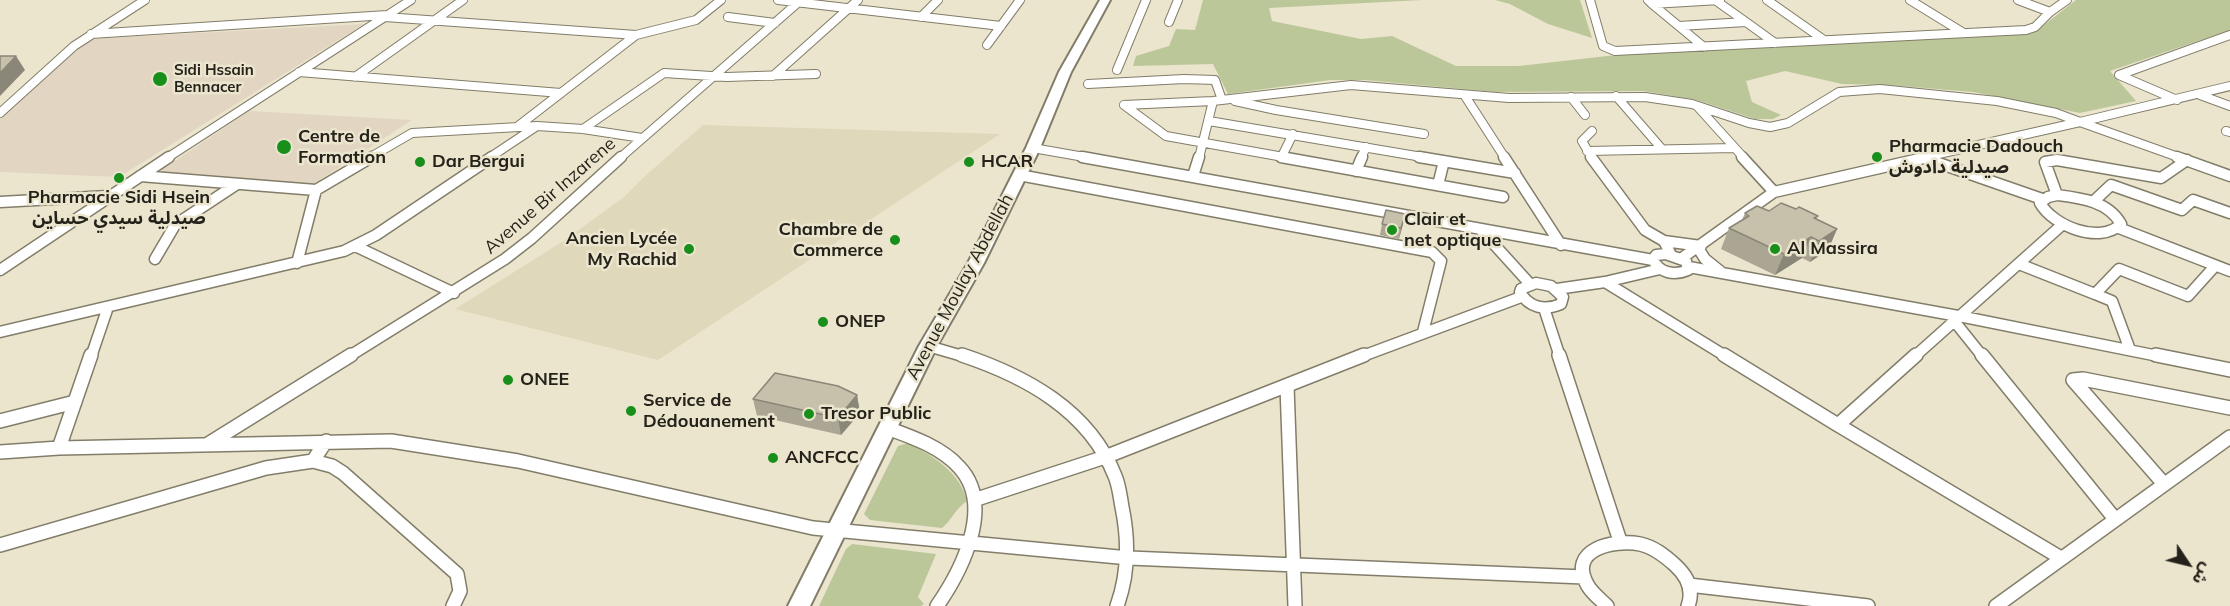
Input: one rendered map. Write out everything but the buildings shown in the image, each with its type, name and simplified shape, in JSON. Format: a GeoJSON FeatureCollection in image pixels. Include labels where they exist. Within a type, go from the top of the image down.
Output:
{"type":"FeatureCollection","features":[{"type":"Feature","properties":{"kind":"main road","name":"Avenue Moulay Abdellah"},"geometry":{"type":"LineString","coordinates":[[799,606],[928,346],[976,263],[1033,148],[1065,72],[1105,0]]}},
{"type":"Feature","properties":{"kind":"street"},"geometry":{"type":"LineString","coordinates":[[0,113],[58,59],[91,34],[145,0]]}},
{"type":"Feature","properties":{"kind":"street"},"geometry":{"type":"LineString","coordinates":[[0,270],[109,196],[411,0]]}},
{"type":"Feature","properties":{"kind":"street"},"geometry":{"type":"LineString","coordinates":[[355,77],[463,0]]}},
{"type":"Feature","properties":{"kind":"street"},"geometry":{"type":"LineString","coordinates":[[91,34],[387,16],[636,34],[696,20],[721,0]]}},
{"type":"Feature","properties":{"kind":"street"},"geometry":{"type":"LineString","coordinates":[[778,0],[1001,26]]}},
{"type":"Feature","properties":{"kind":"street"},"geometry":{"type":"LineString","coordinates":[[773,76],[858,0]]}},
{"type":"Feature","properties":{"kind":"street"},"geometry":{"type":"LineString","coordinates":[[924,0],[937,1]]}},
{"type":"Feature","properties":{"kind":"street"},"geometry":{"type":"LineString","coordinates":[[987,45],[1020,0]]}},
{"type":"Feature","properties":{"kind":"street"},"geometry":{"type":"LineString","coordinates":[[1117,70],[1146,0]]}},
{"type":"Feature","properties":{"kind":"street"},"geometry":{"type":"LineString","coordinates":[[1169,22],[1178,0]]}},
{"type":"Feature","properties":{"kind":"street"},"geometry":{"type":"LineString","coordinates":[[1590,0],[1603,46],[1609,50],[2026,30],[2035,27],[2067,0]]}},
{"type":"Feature","properties":{"kind":"street"},"geometry":{"type":"LineString","coordinates":[[1650,2],[1717,0],[1775,43]]}},
{"type":"Feature","properties":{"kind":"street"},"geometry":{"type":"LineString","coordinates":[[1767,0],[1824,40]]}},
{"type":"Feature","properties":{"kind":"street"},"geometry":{"type":"LineString","coordinates":[[1910,0],[1962,32]]}},
{"type":"Feature","properties":{"kind":"street"},"geometry":{"type":"LineString","coordinates":[[2018,0],[2050,12]]}},
{"type":"Feature","properties":{"kind":"street","name":"Avenue Bir Inzarene"},"geometry":{"type":"LineString","coordinates":[[208,445],[505,259],[532,238],[642,138],[800,1]]}},
{"type":"Feature","properties":{"kind":"street"},"geometry":{"type":"LineString","coordinates":[[921,17],[937,1]]}},
{"type":"Feature","properties":{"kind":"street"},"geometry":{"type":"LineString","coordinates":[[1650,2],[1704,47]]}},
{"type":"Feature","properties":{"kind":"street"},"geometry":{"type":"LineString","coordinates":[[728,17],[774,23]]}},
{"type":"Feature","properties":{"kind":"street"},"geometry":{"type":"LineString","coordinates":[[1679,26],[1746,22]]}},
{"type":"Feature","properties":{"kind":"street"},"geometry":{"type":"LineString","coordinates":[[517,127],[636,34]]}},
{"type":"Feature","properties":{"kind":"street"},"geometry":{"type":"LineString","coordinates":[[2177,100],[2119,75],[2230,35]]}},
{"type":"Feature","properties":{"kind":"street"},"geometry":{"type":"LineString","coordinates":[[299,72],[561,93]]}},
{"type":"Feature","properties":{"kind":"street"},"geometry":{"type":"LineString","coordinates":[[583,129],[664,73],[713,76],[816,74]]}},
{"type":"Feature","properties":{"kind":"street"},"geometry":{"type":"LineString","coordinates":[[1088,84],[1184,79],[1215,81],[1222,100]]}},
{"type":"Feature","properties":{"kind":"street"},"geometry":{"type":"LineString","coordinates":[[1503,196],[1166,136],[1124,105],[1222,100],[1351,85],[1466,96],[1645,97],[1696,106],[1749,123],[1777,126],[1788,123],[1839,92],[1880,89],[1947,94],[1998,101],[2056,113],[2229,174]]}},
{"type":"Feature","properties":{"kind":"street"},"geometry":{"type":"LineString","coordinates":[[1681,260],[1774,192],[2200,95],[2230,86]]}},
{"type":"Feature","properties":{"kind":"street"},"geometry":{"type":"LineString","coordinates":[[2200,95],[2230,106]]}},
{"type":"Feature","properties":{"kind":"street"},"geometry":{"type":"LineString","coordinates":[[1466,96],[1561,245]]}},
{"type":"Feature","properties":{"kind":"street"},"geometry":{"type":"LineString","coordinates":[[1616,96],[1662,150]]}},
{"type":"Feature","properties":{"kind":"street"},"geometry":{"type":"LineString","coordinates":[[1571,97],[1585,115]]}},
{"type":"Feature","properties":{"kind":"street"},"geometry":{"type":"LineString","coordinates":[[1193,176],[1209,121],[1222,100]]}},
{"type":"Feature","properties":{"kind":"street"},"geometry":{"type":"LineString","coordinates":[[1222,100],[1425,134]]}},
{"type":"Feature","properties":{"kind":"street"},"geometry":{"type":"LineString","coordinates":[[1696,106],[1774,192]]}},
{"type":"Feature","properties":{"kind":"street"},"geometry":{"type":"LineString","coordinates":[[1209,121],[1515,173]]}},
{"type":"Feature","properties":{"kind":"street"},"geometry":{"type":"LineString","coordinates":[[140,176],[316,190],[412,134],[427,131],[537,126],[583,129],[642,138]]}},
{"type":"Feature","properties":{"kind":"street"},"geometry":{"type":"LineString","coordinates":[[0,332],[297,263],[355,246],[537,126]]}},
{"type":"Feature","properties":{"kind":"street"},"geometry":{"type":"LineString","coordinates":[[1033,148],[1561,245],[1656,265],[1676,274],[1685,272],[1681,260],[1664,241],[1645,230],[1587,151],[1582,141],[1592,131]]}},
{"type":"Feature","properties":{"kind":"street"},"geometry":{"type":"LineString","coordinates":[[1281,158],[1293,134]]}},
{"type":"Feature","properties":{"kind":"street"},"geometry":{"type":"LineString","coordinates":[[1356,171],[1366,147]]}},
{"type":"Feature","properties":{"kind":"street"},"geometry":{"type":"LineString","coordinates":[[1587,151],[1734,148]]}},
{"type":"Feature","properties":{"kind":"street"},"geometry":{"type":"LineString","coordinates":[[1924,158],[2042,200],[2057,195],[2093,202],[2104,207],[2119,219],[2121,224],[2119,228]]}},
{"type":"Feature","properties":{"kind":"street"},"geometry":{"type":"LineString","coordinates":[[1438,185],[1444,160]]}},
{"type":"Feature","properties":{"kind":"street"},"geometry":{"type":"LineString","coordinates":[[2057,195],[2045,162],[2056,160],[2161,178],[2187,160]]}},
{"type":"Feature","properties":{"kind":"street"},"geometry":{"type":"LineString","coordinates":[[1019,175],[1432,252],[1441,261],[1423,332]]}},
{"type":"Feature","properties":{"kind":"street"},"geometry":{"type":"LineString","coordinates":[[155,260],[175,225],[237,184]]}},
{"type":"Feature","properties":{"kind":"street"},"geometry":{"type":"LineString","coordinates":[[2093,202],[2111,185],[2182,210],[2193,200],[2230,213]]}},
{"type":"Feature","properties":{"kind":"street"},"geometry":{"type":"LineString","coordinates":[[297,263],[316,190]]}},
{"type":"Feature","properties":{"kind":"street"},"geometry":{"type":"LineString","coordinates":[[0,202],[109,196]]}},
{"type":"Feature","properties":{"kind":"street"},"geometry":{"type":"LineString","coordinates":[[2042,200],[2041,208],[2063,224],[2096,232],[2119,228],[2230,271]]}},
{"type":"Feature","properties":{"kind":"street"},"geometry":{"type":"LineString","coordinates":[[0,208],[28,202]]}},
{"type":"Feature","properties":{"kind":"street"},"geometry":{"type":"LineString","coordinates":[[1838,425],[2063,224]]}},
{"type":"Feature","properties":{"kind":"street"},"geometry":{"type":"LineString","coordinates":[[1481,230],[1530,284]]}},
{"type":"Feature","properties":{"kind":"street"},"geometry":{"type":"LineString","coordinates":[[1664,241],[1699,247]]}},
{"type":"Feature","properties":{"kind":"street"},"geometry":{"type":"LineString","coordinates":[[355,246],[454,293]]}},
{"type":"Feature","properties":{"kind":"street"},"geometry":{"type":"LineString","coordinates":[[1699,247],[1705,259],[1723,273]]}},
{"type":"Feature","properties":{"kind":"street"},"geometry":{"type":"LineString","coordinates":[[1656,265],[1656,255],[1723,273],[2230,370]]}},
{"type":"Feature","properties":{"kind":"street"},"geometry":{"type":"LineString","coordinates":[[2019,264],[2112,301],[2130,350]]}},
{"type":"Feature","properties":{"kind":"street"},"geometry":{"type":"LineString","coordinates":[[1557,289],[1605,282],[1656,265]]}},
{"type":"Feature","properties":{"kind":"street"},"geometry":{"type":"LineString","coordinates":[[2095,294],[2119,269],[2188,296],[2215,266]]}},
{"type":"Feature","properties":{"kind":"street"},"geometry":{"type":"LineString","coordinates":[[1605,282],[2061,558]]}},
{"type":"Feature","properties":{"kind":"street"},"geometry":{"type":"LineString","coordinates":[[1530,284],[1544,284],[1557,289],[1563,301],[1557,307],[1544,308],[1530,304],[1521,297],[1521,289],[1530,284]]}},
{"type":"Feature","properties":{"kind":"street"},"geometry":{"type":"LineString","coordinates":[[977,499],[1106,457],[1423,332],[1521,297]]}},
{"type":"Feature","properties":{"kind":"street"},"geometry":{"type":"LineString","coordinates":[[59,448],[108,306]]}},
{"type":"Feature","properties":{"kind":"street"},"geometry":{"type":"LineString","coordinates":[[1544,308],[1620,541]]}},
{"type":"Feature","properties":{"kind":"street"},"geometry":{"type":"LineString","coordinates":[[1957,319],[2115,519]]}},
{"type":"Feature","properties":{"kind":"street"},"geometry":{"type":"LineString","coordinates":[[928,346],[978,359],[1044,390],[1091,434],[1115,476],[1129,558],[1117,606]]}},
{"type":"Feature","properties":{"kind":"street"},"geometry":{"type":"LineString","coordinates":[[2164,484],[2073,380],[2083,379],[2230,408]]}},
{"type":"Feature","properties":{"kind":"street"},"geometry":{"type":"LineString","coordinates":[[1287,386],[1295,606]]}},
{"type":"Feature","properties":{"kind":"street"},"geometry":{"type":"LineString","coordinates":[[0,421],[75,402]]}},
{"type":"Feature","properties":{"kind":"street"},"geometry":{"type":"LineString","coordinates":[[887,428],[923,442],[946,455],[966,473],[973,484],[977,499],[973,533],[958,571],[937,606]]}},
{"type":"Feature","properties":{"kind":"street"},"geometry":{"type":"LineString","coordinates":[[1996,606],[2230,437]]}},
{"type":"Feature","properties":{"kind":"street"},"geometry":{"type":"LineString","coordinates":[[313,461],[326,441]]}},
{"type":"Feature","properties":{"kind":"street"},"geometry":{"type":"LineString","coordinates":[[0,452],[59,448],[391,441],[518,461],[813,528],[836,531],[1129,558],[1584,577]]}},
{"type":"Feature","properties":{"kind":"street"},"geometry":{"type":"LineString","coordinates":[[0,545],[266,468],[313,461],[332,466],[343,473],[457,574],[461,585],[460,596],[453,606]]}},
{"type":"Feature","properties":{"kind":"street"},"geometry":{"type":"LineString","coordinates":[[1607,606],[1589,588],[1582,568],[1587,554],[1601,544],[1620,541],[1642,545],[1663,555],[1680,569],[1691,594],[1688,606]]}},
{"type":"Feature","properties":{"kind":"street"},"geometry":{"type":"LineString","coordinates":[[1689,585],[1868,606]]}},
{"type":"Feature","properties":{"kind":"shaded area","name":"Sidi Hssain Bennacer"},"geometry":{"type":"Polygon","coordinates":[[[364,24],[119,177],[0,172],[0,119],[88,39],[364,24]]]}},
{"type":"Feature","properties":{"kind":"shaded area","name":"Centre de Formation"},"geometry":{"type":"Polygon","coordinates":[[[249,111],[412,120],[310,186],[157,173],[249,111]]]}},
{"type":"Feature","properties":{"kind":"shaded area","name":"Ancien Lycée My Rachid"},"geometry":{"type":"Polygon","coordinates":[[[703,125],[1000,134],[658,360],[455,309],[562,242],[624,197],[703,125]]]}},
{"type":"Feature","properties":{"kind":"green space"},"geometry":{"type":"Polygon","coordinates":[[[1203,0],[1422,0],[1269,8],[1272,21],[1361,39],[1392,36],[1456,66],[1519,66],[1616,55],[2035,32],[2076,0],[2230,0],[2230,30],[2110,71],[2136,101],[2080,113],[1973,92],[1889,85],[1842,84],[1785,71],[1746,81],[1752,102],[1781,115],[1773,119],[1755,119],[1697,100],[1643,91],[1495,92],[1365,80],[1330,80],[1228,94],[1213,64],[1133,66],[1136,56],[1169,46],[1176,29],[1195,30],[1203,0]]]}},
{"type":"Feature","properties":{"kind":"green space"},"geometry":{"type":"Polygon","coordinates":[[[1495,0],[1580,0],[1592,38],[1548,24],[1510,4],[1495,0]]]}},
{"type":"Feature","properties":{"kind":"green space"},"geometry":{"type":"Polygon","coordinates":[[[908,443],[927,453],[952,473],[967,501],[942,528],[870,520],[864,514],[898,446],[908,443]]]}},
{"type":"Feature","properties":{"kind":"green space"},"geometry":{"type":"Polygon","coordinates":[[[852,544],[936,554],[918,597],[924,604],[921,606],[819,606],[846,549],[852,544]]]}},
{"type":"Feature","properties":{"kind":"place","name":"Sidi Hssain Bennacer"},"geometry":{"type":"Point","coordinates":[160,79]}},
{"type":"Feature","properties":{"kind":"place","name":"Centre de Formation"},"geometry":{"type":"Point","coordinates":[284,147]}},
{"type":"Feature","properties":{"kind":"place","name":"Pharmacie Dadouch صيدلية دادوش"},"geometry":{"type":"Point","coordinates":[1877,157]}},
{"type":"Feature","properties":{"kind":"place","name":"Dar Bergui"},"geometry":{"type":"Point","coordinates":[420,162]}},
{"type":"Feature","properties":{"kind":"place","name":"HCAR"},"geometry":{"type":"Point","coordinates":[969,162]}},
{"type":"Feature","properties":{"kind":"place","name":"Pharmacie Sidi Hsein صيدلية سيدي حساين"},"geometry":{"type":"Point","coordinates":[119,178]}},
{"type":"Feature","properties":{"kind":"place","name":"Clair et net optique"},"geometry":{"type":"Point","coordinates":[1392,230]}},
{"type":"Feature","properties":{"kind":"place","name":"Chambre de Commerce"},"geometry":{"type":"Point","coordinates":[895,240]}},
{"type":"Feature","properties":{"kind":"place","name":"Ancien Lycée My Rachid"},"geometry":{"type":"Point","coordinates":[689,249]}},
{"type":"Feature","properties":{"kind":"place","name":"Al Massira"},"geometry":{"type":"Point","coordinates":[1775,249]}},
{"type":"Feature","properties":{"kind":"place","name":"ONEP"},"geometry":{"type":"Point","coordinates":[823,322]}},
{"type":"Feature","properties":{"kind":"place","name":"ONEE"},"geometry":{"type":"Point","coordinates":[508,380]}},
{"type":"Feature","properties":{"kind":"place","name":"Service de Dédouanement"},"geometry":{"type":"Point","coordinates":[631,411]}},
{"type":"Feature","properties":{"kind":"place","name":"Tresor Public"},"geometry":{"type":"Point","coordinates":[809,414]}},
{"type":"Feature","properties":{"kind":"place","name":"ANCFCC"},"geometry":{"type":"Point","coordinates":[773,458]}}]}
